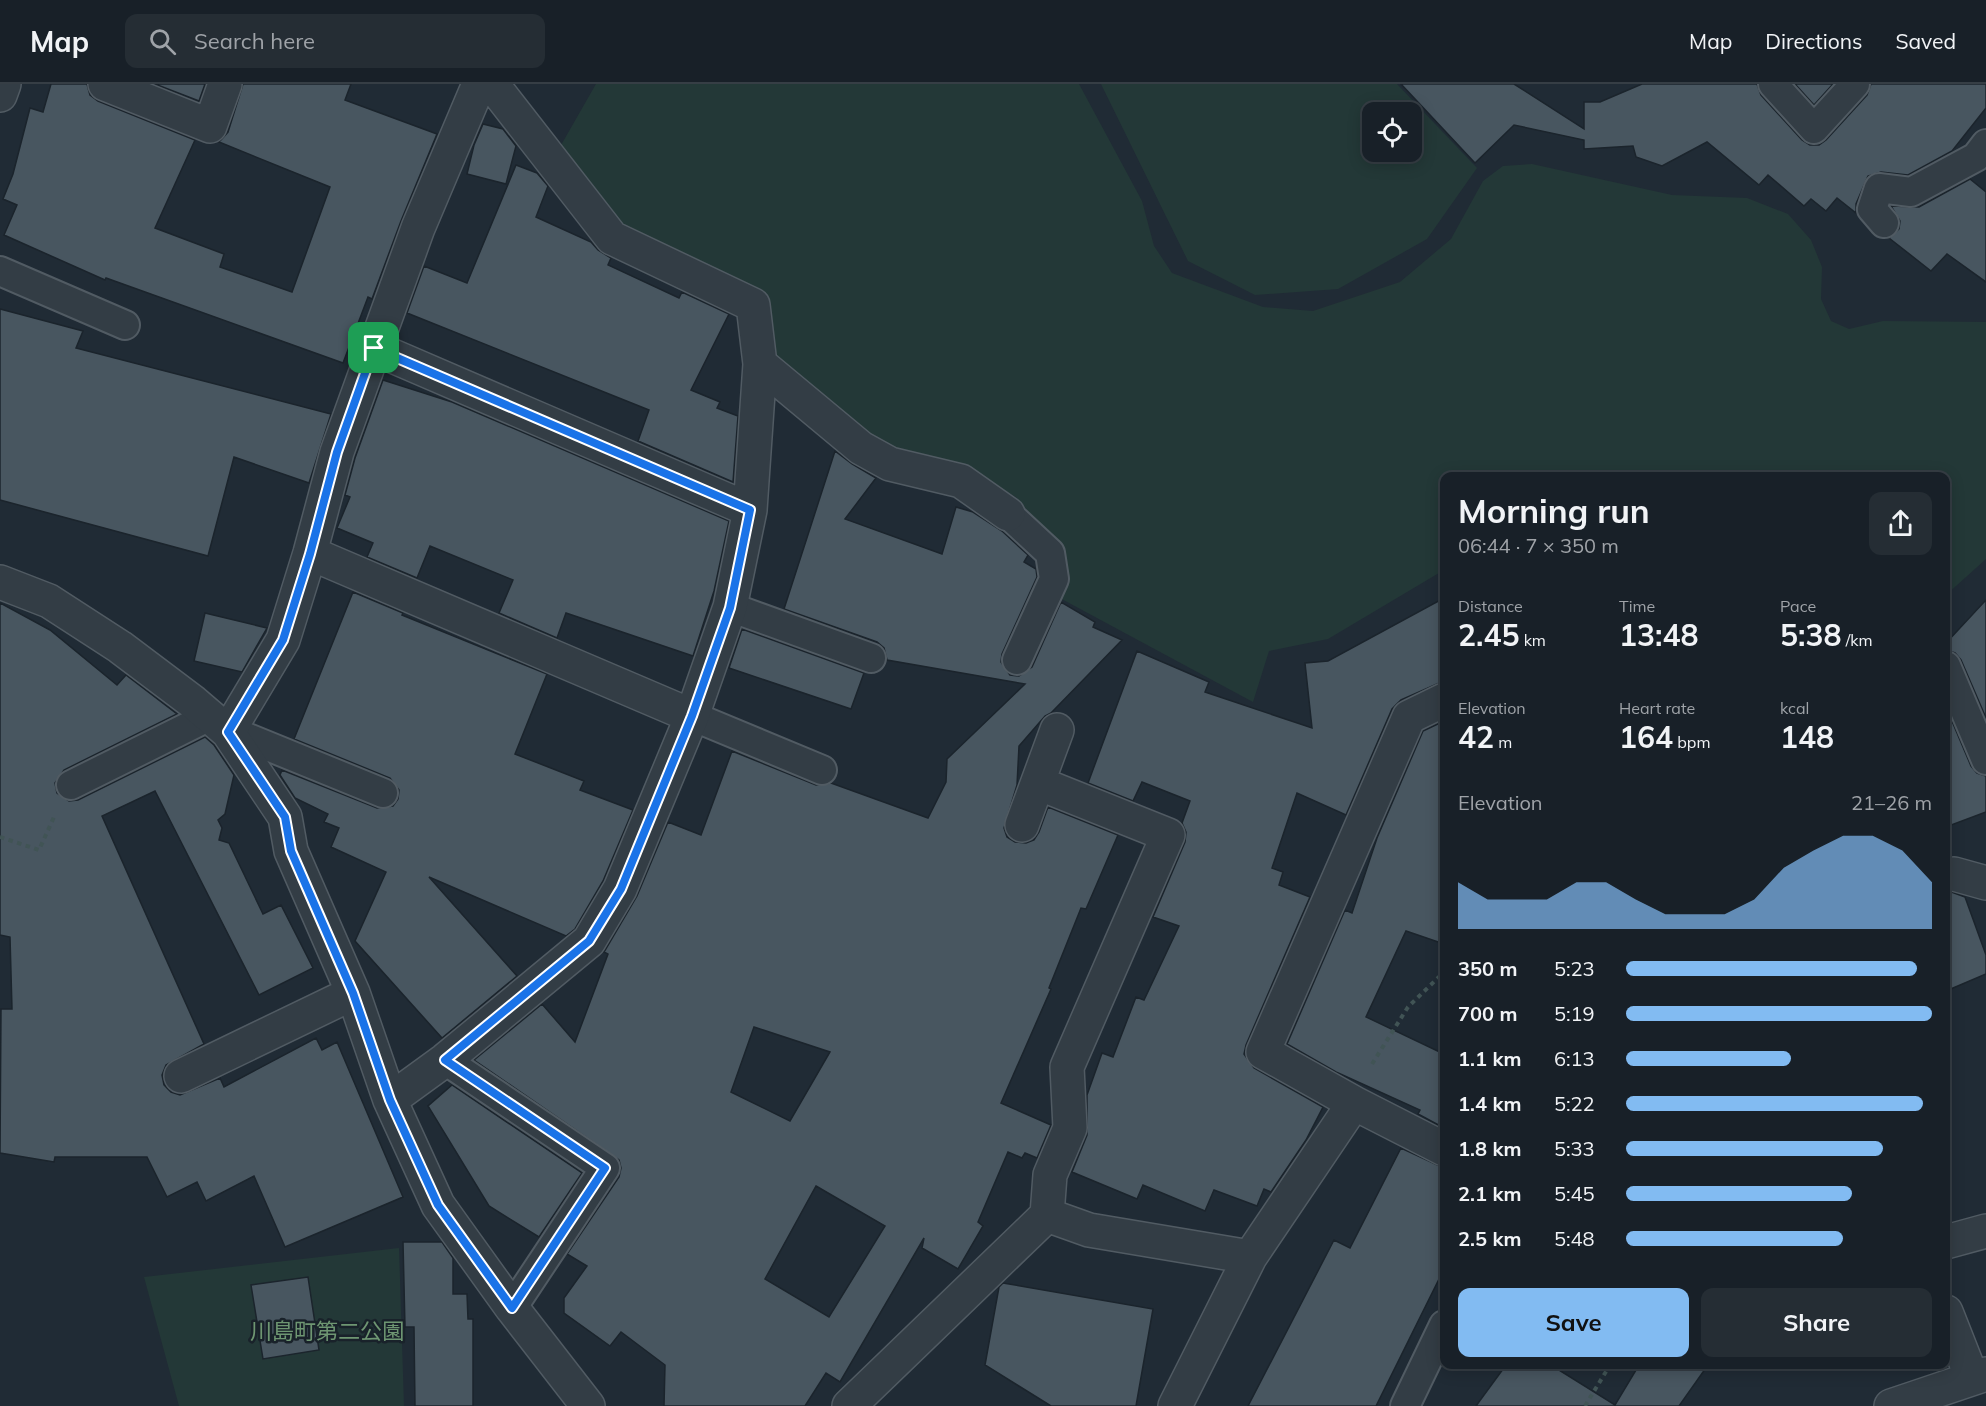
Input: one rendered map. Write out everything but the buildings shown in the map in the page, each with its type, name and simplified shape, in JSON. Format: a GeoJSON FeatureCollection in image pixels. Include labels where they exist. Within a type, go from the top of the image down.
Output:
{"type":"FeatureCollection","features":[{"type":"Feature","properties":{"kind":"street"},"geometry":{"type":"LineString","coordinates":[[0,95],[4,84]]}},
{"type":"Feature","properties":{"kind":"street"},"geometry":{"type":"LineString","coordinates":[[105,84],[210,126],[225,84]]}},
{"type":"Feature","properties":{"kind":"street"},"geometry":{"type":"LineString","coordinates":[[219,724],[283,640],[310,554],[337,452],[418,228],[479,84]]}},
{"type":"Feature","properties":{"kind":"street"},"geometry":{"type":"LineString","coordinates":[[390,1100],[445,1060],[589,941],[621,889],[692,716],[730,608],[750,510],[760,364],[753,305],[612,238],[505,90]]}},
{"type":"Feature","properties":{"kind":"street"},"geometry":{"type":"LineString","coordinates":[[374,348],[750,510]]}},
{"type":"Feature","properties":{"kind":"street"},"geometry":{"type":"LineString","coordinates":[[760,364],[861,448],[890,464],[961,481],[1008,514]]}},
{"type":"Feature","properties":{"kind":"street"},"geometry":{"type":"LineString","coordinates":[[310,554],[692,716]]}},
{"type":"Feature","properties":{"kind":"street"},"geometry":{"type":"LineString","coordinates":[[0,582],[49,601],[120,647],[219,724],[285,817],[291,851],[353,993],[390,1100],[438,1205],[512,1308],[588,1406]]}},
{"type":"Feature","properties":{"kind":"street"},"geometry":{"type":"LineString","coordinates":[[1440,701],[1409,717],[1263,1052],[1354,1103],[1440,1147]]}},
{"type":"Feature","properties":{"kind":"street"},"geometry":{"type":"LineString","coordinates":[[1022,825],[1057,730]]}},
{"type":"Feature","properties":{"kind":"street"},"geometry":{"type":"LineString","coordinates":[[849,1406],[1047,1215],[1050,1175],[1070,1128],[1067,1067],[1168,836],[1038,783]]}},
{"type":"Feature","properties":{"kind":"street"},"geometry":{"type":"LineString","coordinates":[[1954,874],[1986,883]]}},
{"type":"Feature","properties":{"kind":"street"},"geometry":{"type":"LineString","coordinates":[[181,1076],[353,993]]}},
{"type":"Feature","properties":{"kind":"street"},"geometry":{"type":"LineString","coordinates":[[1175,1406],[1251,1257],[1354,1103]]}},
{"type":"Feature","properties":{"kind":"street"},"geometry":{"type":"LineString","coordinates":[[1047,1215],[1089,1230],[1251,1257]]}},
{"type":"Feature","properties":{"kind":"street"},"geometry":{"type":"LineString","coordinates":[[1950,1241],[1986,1231]]}},
{"type":"Feature","properties":{"kind":"street"},"geometry":{"type":"LineString","coordinates":[[1891,1406],[1979,1376],[1950,1320]]}},
{"type":"Feature","properties":{"kind":"lane"},"geometry":{"type":"LineString","coordinates":[[1773,84],[1814,129],[1855,84]]}},
{"type":"Feature","properties":{"kind":"lane"},"geometry":{"type":"LineString","coordinates":[[1884,223],[1872,209],[1879,188],[1911,192],[1976,157],[1986,144]]}},
{"type":"Feature","properties":{"kind":"lane"},"geometry":{"type":"LineString","coordinates":[[0,270],[125,325]]}},
{"type":"Feature","properties":{"kind":"lane"},"geometry":{"type":"LineString","coordinates":[[1008,514],[1050,553],[1054,579],[1017,660]]}},
{"type":"Feature","properties":{"kind":"lane"},"geometry":{"type":"LineString","coordinates":[[730,608],[871,658]]}},
{"type":"Feature","properties":{"kind":"lane"},"geometry":{"type":"LineString","coordinates":[[1950,675],[1986,760]]}},
{"type":"Feature","properties":{"kind":"lane"},"geometry":{"type":"LineString","coordinates":[[692,716],[822,770]]}},
{"type":"Feature","properties":{"kind":"lane"},"geometry":{"type":"LineString","coordinates":[[71,784],[219,724],[383,793]]}},
{"type":"Feature","properties":{"kind":"lane"},"geometry":{"type":"LineString","coordinates":[[445,1060],[605,1168],[512,1308]]}},
{"type":"Feature","properties":{"kind":"lane"},"geometry":{"type":"LineString","coordinates":[[1405,1406],[1440,1333]]}},
{"type":"Feature","properties":{"kind":"path"},"geometry":{"type":"LineString","coordinates":[[0,837],[39,850],[71,784]]}},
{"type":"Feature","properties":{"kind":"path"},"geometry":{"type":"LineString","coordinates":[[1354,1103],[1359,1084],[1407,1007],[1440,976]]}},
{"type":"Feature","properties":{"kind":"path"},"geometry":{"type":"LineString","coordinates":[[1585,1406],[1608,1369]]}},
{"type":"Feature","properties":{"kind":"green space"},"geometry":{"type":"Polygon","coordinates":[[[596,84],[1079,84],[1142,201],[1154,246],[1172,273],[1263,307],[1313,311],[1400,282],[1451,239],[1483,181],[1503,166],[1532,164],[1672,195],[1747,198],[1788,214],[1811,240],[1822,267],[1821,299],[1831,321],[1849,329],[1883,321],[1986,322],[1986,559],[1950,591],[1950,472],[1440,472],[1440,572],[1328,639],[1269,651],[1253,702],[1058,597],[1066,558],[1016,497],[967,470],[860,440],[774,359],[756,299],[617,231],[560,147],[596,84]]]}},
{"type":"Feature","properties":{"kind":"green space"},"geometry":{"type":"Polygon","coordinates":[[[1101,84],[1397,84],[1414,102],[1362,102],[1362,162],[1422,162],[1422,110],[1477,168],[1427,239],[1338,289],[1255,295],[1188,261],[1101,84]]]}},
{"type":"Feature","properties":{"kind":"green space","name":"川島町第二公園"},"geometry":{"type":"Polygon","coordinates":[[[399,1248],[404,1406],[179,1406],[144,1277],[399,1248]]]}},
{"type":"Feature","properties":{"kind":"route"},"geometry":{"type":"LineString","coordinates":[[374,348],[750,510],[730,608],[692,716],[621,889],[589,941],[445,1060],[605,1168],[512,1308],[438,1205],[390,1100],[353,993],[291,851],[285,817],[228,732],[283,640],[310,554],[337,452],[374,348]]}}]}
